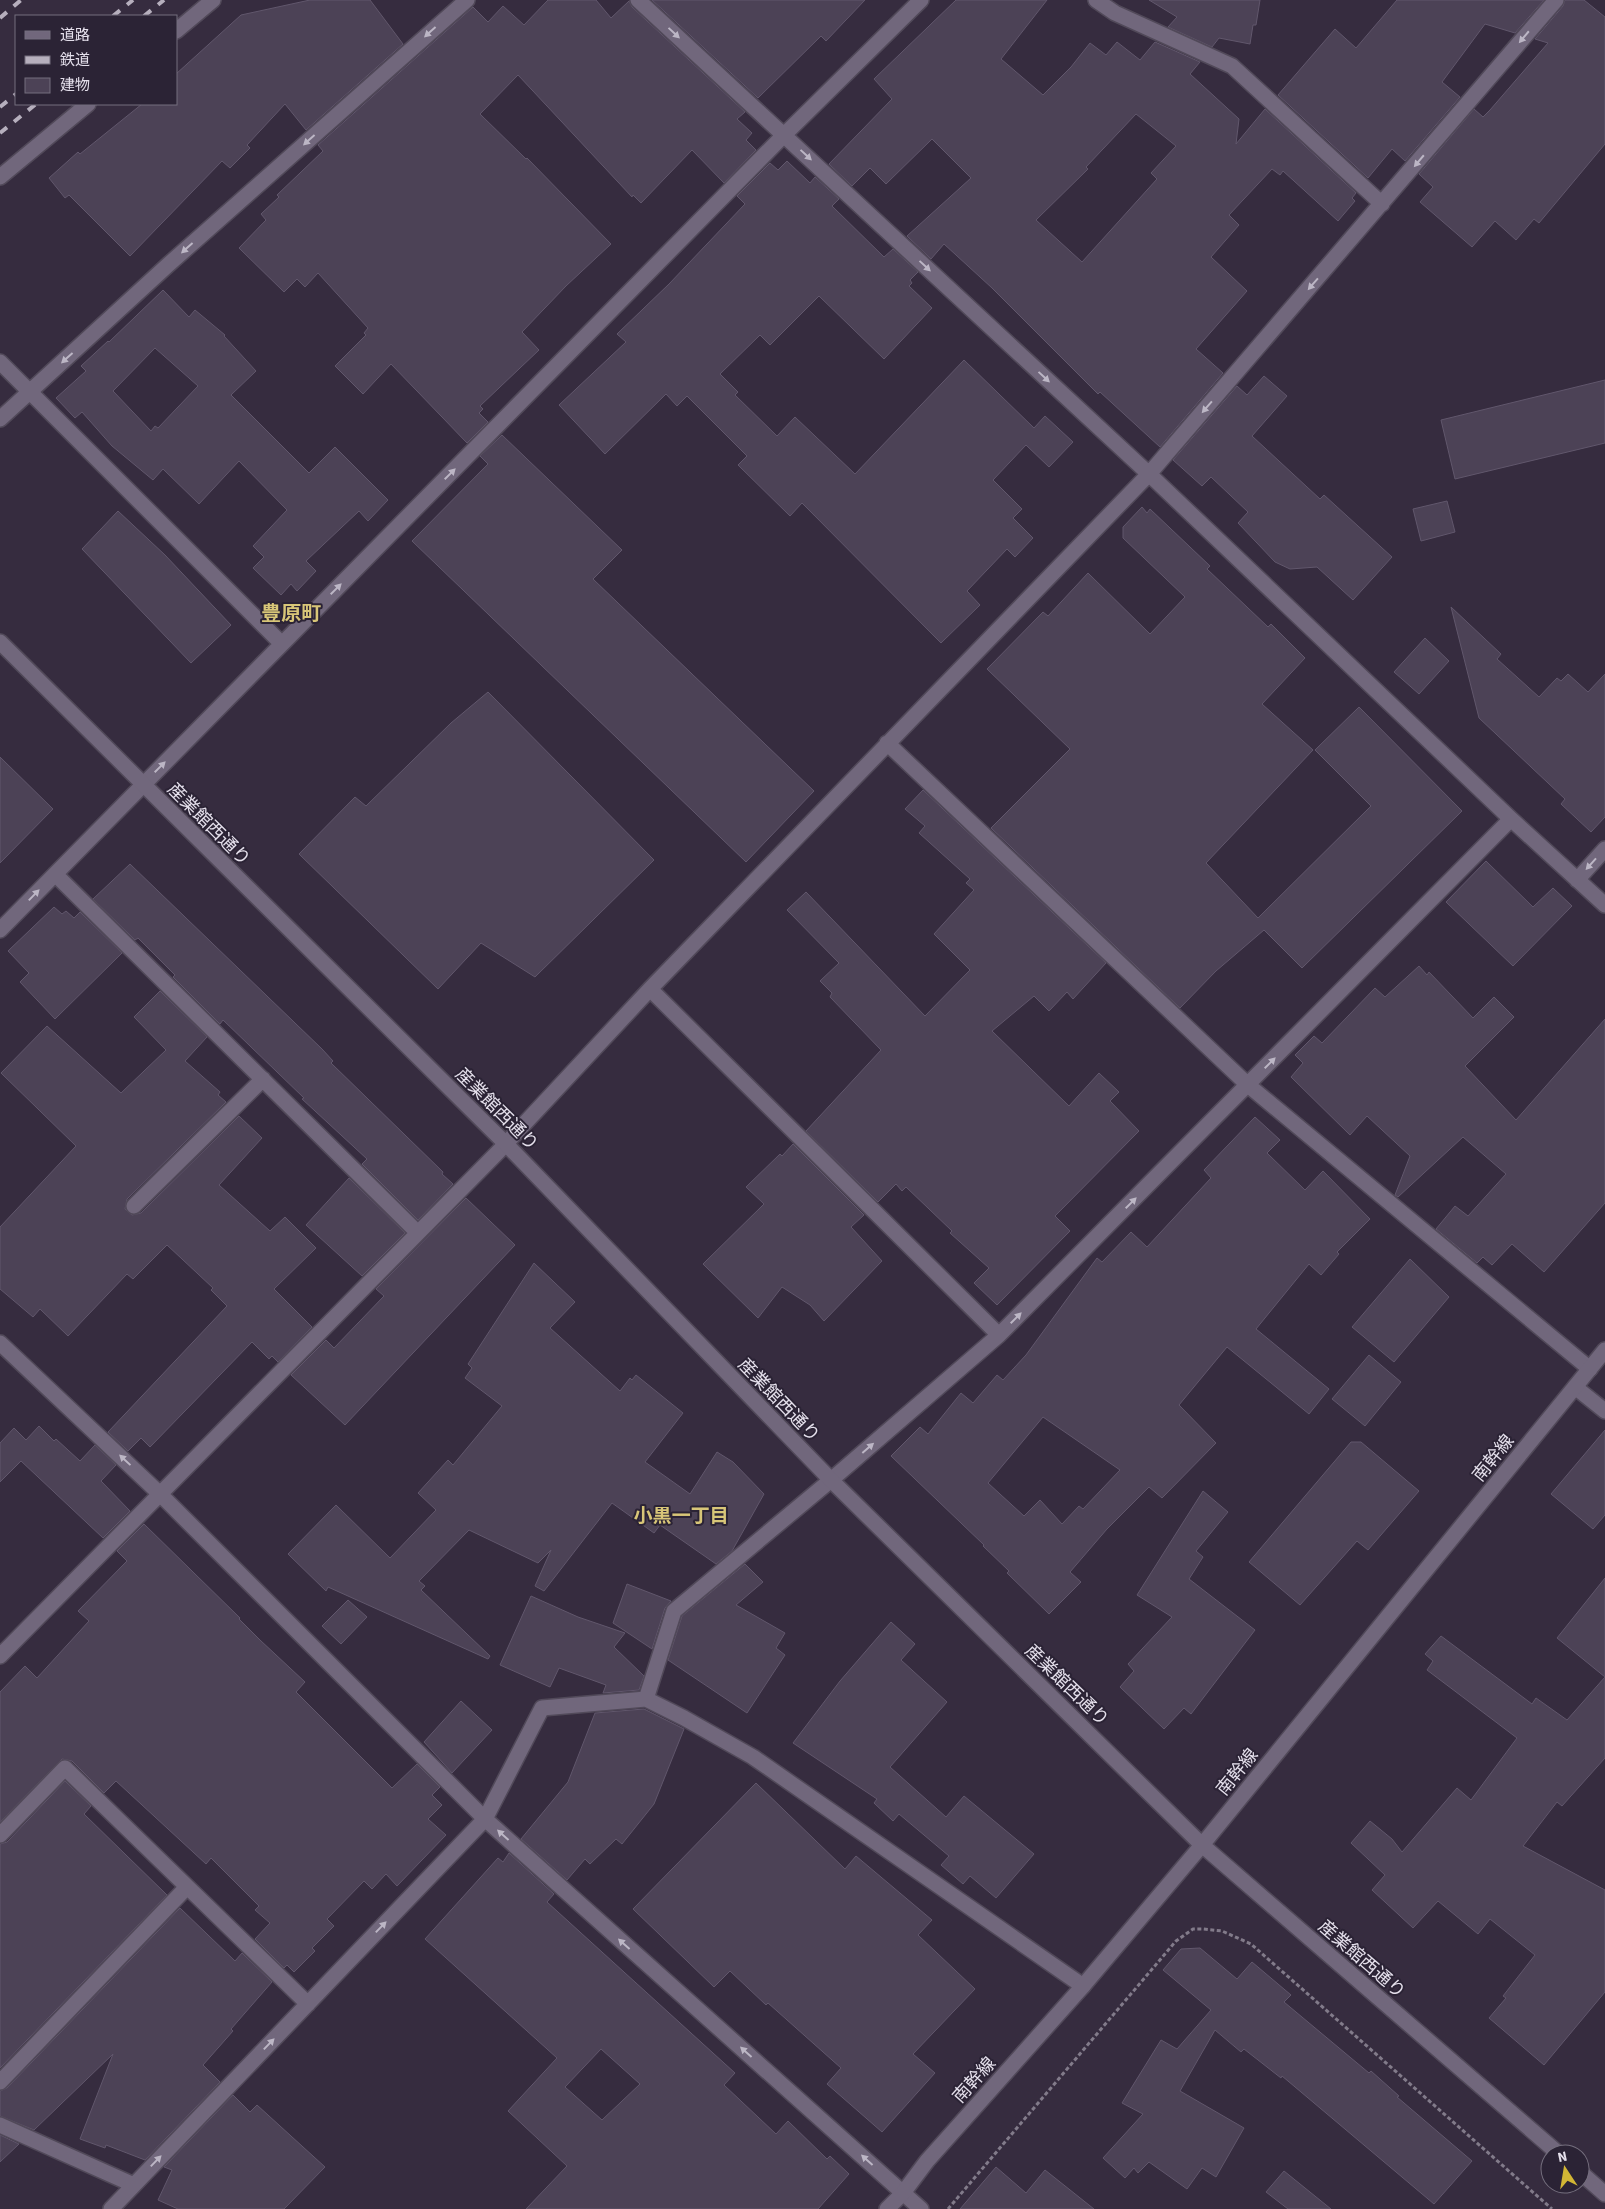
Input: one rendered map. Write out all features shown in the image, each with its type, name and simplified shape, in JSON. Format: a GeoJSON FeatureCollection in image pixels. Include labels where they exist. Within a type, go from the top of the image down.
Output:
{"type":"FeatureCollection","features":[{"type":"Feature","properties":{"kind":"street"},"geometry":{"type":"LineString","coordinates":[[178,29],[213,0]]}},
{"type":"Feature","properties":{"kind":"street"},"geometry":{"type":"LineString","coordinates":[[0,419],[170,264],[467,0]]}},
{"type":"Feature","properties":{"kind":"street"},"geometry":{"type":"LineString","coordinates":[[638,0],[1149,474],[1511,819],[1605,905]]}},
{"type":"Feature","properties":{"kind":"street"},"geometry":{"type":"LineString","coordinates":[[0,930],[784,135],[921,0]]}},
{"type":"Feature","properties":{"kind":"street"},"geometry":{"type":"LineString","coordinates":[[1096,0],[1116,13],[1232,66],[1382,204]]}},
{"type":"Feature","properties":{"kind":"street"},"geometry":{"type":"LineString","coordinates":[[0,1656],[506,1144],[650,989],[1149,474],[1556,0]]}},
{"type":"Feature","properties":{"kind":"street"},"geometry":{"type":"LineString","coordinates":[[0,177],[87,105]]}},
{"type":"Feature","properties":{"kind":"street"},"geometry":{"type":"LineString","coordinates":[[0,362],[282,644]]}},
{"type":"Feature","properties":{"kind":"street","name":"産業館西通り"},"geometry":{"type":"LineString","coordinates":[[0,642],[506,1144],[831,1480],[1202,1845],[1547,2144]]}},
{"type":"Feature","properties":{"kind":"street"},"geometry":{"type":"LineString","coordinates":[[887,743],[1248,1085],[1590,1369]]}},
{"type":"Feature","properties":{"kind":"street"},"geometry":{"type":"LineString","coordinates":[[646,1699],[674,1611],[831,1480],[999,1335],[1511,819]]}},
{"type":"Feature","properties":{"kind":"street"},"geometry":{"type":"LineString","coordinates":[[1577,880],[1605,849]]}},
{"type":"Feature","properties":{"kind":"street"},"geometry":{"type":"LineString","coordinates":[[55,874],[418,1233]]}},
{"type":"Feature","properties":{"kind":"street"},"geometry":{"type":"LineString","coordinates":[[650,989],[999,1335]]}},
{"type":"Feature","properties":{"kind":"street"},"geometry":{"type":"LineString","coordinates":[[134,1206],[262,1079]]}},
{"type":"Feature","properties":{"kind":"street"},"geometry":{"type":"LineString","coordinates":[[0,1343],[160,1494],[485,1819],[921,2209]]}},
{"type":"Feature","properties":{"kind":"street","name":"南幹線"},"geometry":{"type":"LineString","coordinates":[[887,2209],[903,2193],[927,2161],[1083,1986],[1202,1845],[1605,1350]]}},
{"type":"Feature","properties":{"kind":"street"},"geometry":{"type":"LineString","coordinates":[[1575,1387],[1605,1411]]}},
{"type":"Feature","properties":{"kind":"street"},"geometry":{"type":"LineString","coordinates":[[111,2209],[485,1819],[542,1708],[646,1699],[753,1757],[1083,1986]]}},
{"type":"Feature","properties":{"kind":"street"},"geometry":{"type":"LineString","coordinates":[[0,1835],[66,1768],[308,2004]]}},
{"type":"Feature","properties":{"kind":"street"},"geometry":{"type":"LineString","coordinates":[[0,2082],[188,1887]]}},
{"type":"Feature","properties":{"kind":"street"},"geometry":{"type":"LineString","coordinates":[[0,2125],[134,2185]]}},
{"type":"Feature","properties":{"kind":"street"},"geometry":{"type":"LineString","coordinates":[[1590,2181],[1605,2194]]}},
{"type":"Feature","properties":{"kind":"path"},"geometry":{"type":"LineString","coordinates":[[948,2209],[1176,1940],[1193,1929],[1222,1931],[1251,1944],[1552,2209]]}},
{"type":"Feature","properties":{"kind":"building"},"geometry":{"type":"Polygon","coordinates":[[[310,0],[370,0],[403,44],[306,130],[285,104],[247,145],[250,148],[230,168],[222,161],[130,256],[69,195],[65,198],[49,178],[78,152],[80,154],[141,105],[178,105],[178,72],[241,15],[310,0]]]}},
{"type":"Feature","properties":{"kind":"building"},"geometry":{"type":"Polygon","coordinates":[[[548,0],[596,0],[611,18],[629,1],[632,7],[745,112],[737,119],[752,133],[746,140],[756,150],[724,183],[692,150],[641,203],[633,195],[632,197],[518,75],[480,114],[527,158],[611,244],[566,286],[522,332],[539,350],[480,406],[483,409],[479,413],[488,422],[467,443],[391,364],[363,394],[335,366],[366,335],[364,333],[368,328],[318,273],[305,287],[297,279],[284,292],[239,248],[266,220],[261,214],[279,197],[277,195],[323,151],[318,145],[473,7],[488,22],[503,6],[524,25],[548,0]]]}},
{"type":"Feature","properties":{"kind":"building"},"geometry":{"type":"Polygon","coordinates":[[[652,0],[865,0],[826,41],[821,36],[758,98],[652,0]]]}},
{"type":"Feature","properties":{"kind":"building"},"geometry":{"type":"Polygon","coordinates":[[[956,0],[1047,0],[1001,59],[1043,95],[1071,67],[1090,43],[1106,55],[1117,42],[1140,60],[1155,42],[1200,62],[1190,74],[1239,119],[1236,144],[1265,109],[1356,193],[1352,198],[1355,201],[1338,221],[1283,171],[1280,175],[1272,169],[1229,215],[1239,225],[1211,257],[1247,291],[1196,349],[1223,373],[1160,447],[1100,392],[1098,394],[992,288],[944,244],[931,259],[907,236],[971,178],[932,139],[886,184],[870,168],[852,186],[829,164],[892,99],[874,79],[956,0]],[[1136,114],[1086,167],[1088,169],[1036,220],[1082,262],[1157,179],[1151,173],[1176,146],[1136,114]]]}},
{"type":"Feature","properties":{"kind":"building"},"geometry":{"type":"Polygon","coordinates":[[[1149,0],[1260,0],[1256,25],[1253,25],[1250,44],[1219,38],[1212,47],[1168,27],[1177,17],[1149,0]]]}},
{"type":"Feature","properties":{"kind":"building"},"geometry":{"type":"Polygon","coordinates":[[[1397,0],[1544,0],[1515,33],[1485,24],[1442,82],[1460,97],[1405,161],[1392,149],[1368,178],[1278,95],[1335,29],[1356,48],[1397,0]]]}},
{"type":"Feature","properties":{"kind":"building"},"geometry":{"type":"Polygon","coordinates":[[[1565,0],[1584,0],[1605,17],[1605,144],[1539,223],[1534,219],[1516,240],[1495,221],[1472,247],[1420,202],[1433,187],[1419,174],[1474,109],[1483,117],[1548,43],[1535,39],[1563,6],[1565,0]]]}},
{"type":"Feature","properties":{"kind":"building"},"geometry":{"type":"Polygon","coordinates":[[[787,161],[810,183],[815,177],[839,199],[832,206],[884,257],[893,249],[918,272],[910,280],[912,283],[909,286],[932,308],[884,359],[819,296],[770,345],[760,335],[720,374],[738,392],[735,395],[777,436],[795,417],[855,474],[964,360],[1034,428],[1045,416],[1073,442],[1049,467],[1026,445],[993,480],[1022,509],[1013,518],[1033,538],[1015,557],[1007,549],[967,591],[980,605],[941,643],[802,503],[790,516],[738,465],[747,456],[687,396],[677,406],[666,394],[605,454],[559,405],[626,342],[617,334],[669,284],[745,204],[737,196],[770,163],[778,170],[787,161]]]}},
{"type":"Feature","properties":{"kind":"building"},"geometry":{"type":"Polygon","coordinates":[[[163,290],[189,317],[195,310],[225,335],[256,371],[231,395],[309,473],[335,447],[388,500],[368,521],[359,511],[306,561],[316,571],[297,591],[291,584],[281,595],[253,568],[264,557],[253,546],[287,510],[239,461],[199,504],[163,469],[153,480],[112,446],[82,412],[75,418],[56,398],[86,371],[81,366],[163,290]],[[155,348],[113,391],[151,431],[155,426],[158,428],[198,386],[155,348]]]}},
{"type":"Feature","properties":{"kind":"building"},"geometry":{"type":"Polygon","coordinates":[[[1264,376],[1287,396],[1252,436],[1320,499],[1324,495],[1392,557],[1353,600],[1317,567],[1290,569],[1275,562],[1238,523],[1248,512],[1211,477],[1202,486],[1173,460],[1237,386],[1247,395],[1264,376]]]}},
{"type":"Feature","properties":{"kind":"building"},"geometry":{"type":"Polygon","coordinates":[[[1605,380],[1605,443],[1455,479],[1441,420],[1605,380]]]}},
{"type":"Feature","properties":{"kind":"building"},"geometry":{"type":"Polygon","coordinates":[[[502,435],[622,550],[593,579],[814,791],[746,862],[412,541],[488,464],[480,456],[502,435]]]}},
{"type":"Feature","properties":{"kind":"building"},"geometry":{"type":"Polygon","coordinates":[[[1447,501],[1455,532],[1421,541],[1413,509],[1447,501]]]}},
{"type":"Feature","properties":{"kind":"building"},"geometry":{"type":"Polygon","coordinates":[[[1142,507],[1147,513],[1150,509],[1210,566],[1207,569],[1268,627],[1271,624],[1305,658],[1262,704],[1313,750],[1206,863],[1258,918],[1371,806],[1315,750],[1359,707],[1462,811],[1302,968],[1264,930],[1216,971],[1180,1008],[991,828],[1070,749],[987,669],[1043,612],[1048,616],[1088,573],[1150,634],[1185,597],[1123,538],[1123,527],[1142,507]]]}},
{"type":"Feature","properties":{"kind":"building"},"geometry":{"type":"Polygon","coordinates":[[[118,511],[165,555],[231,625],[191,663],[82,549],[118,511]]]}},
{"type":"Feature","properties":{"kind":"building"},"geometry":{"type":"Polygon","coordinates":[[[1451,607],[1501,654],[1497,659],[1539,697],[1557,678],[1561,681],[1568,674],[1588,692],[1605,674],[1605,817],[1591,832],[1561,804],[1565,799],[1479,718],[1451,607]]]}},
{"type":"Feature","properties":{"kind":"building"},"geometry":{"type":"Polygon","coordinates":[[[1425,638],[1449,661],[1419,694],[1394,672],[1425,638]]]}},
{"type":"Feature","properties":{"kind":"building"},"geometry":{"type":"Polygon","coordinates":[[[488,692],[654,860],[535,977],[481,943],[438,989],[299,854],[355,797],[366,806],[451,723],[488,692]]]}},
{"type":"Feature","properties":{"kind":"building"},"geometry":{"type":"Polygon","coordinates":[[[0,757],[53,809],[0,863],[0,757]]]}},
{"type":"Feature","properties":{"kind":"building"},"geometry":{"type":"Polygon","coordinates":[[[923,790],[1106,963],[1073,999],[1067,992],[1049,1011],[1034,996],[992,1031],[1069,1106],[1099,1073],[1119,1092],[1110,1101],[1139,1131],[1055,1216],[1070,1231],[997,1305],[974,1283],[989,1268],[950,1233],[952,1231],[906,1187],[902,1191],[896,1184],[878,1202],[806,1131],[881,1050],[830,997],[832,993],[820,981],[839,963],[787,910],[806,892],[925,1016],[970,970],[934,934],[974,890],[966,883],[970,879],[919,833],[925,826],[905,809],[923,790]]]}},
{"type":"Feature","properties":{"kind":"building"},"geometry":{"type":"Polygon","coordinates":[[[1486,861],[1533,907],[1553,888],[1572,906],[1513,966],[1446,902],[1486,861]]]}},
{"type":"Feature","properties":{"kind":"building"},"geometry":{"type":"Polygon","coordinates":[[[130,864],[322,1049],[333,1061],[331,1063],[453,1184],[418,1220],[362,1164],[367,1159],[302,1099],[304,1098],[223,1020],[220,1024],[173,977],[175,975],[138,938],[135,940],[93,899],[130,864]]]}},
{"type":"Feature","properties":{"kind":"building"},"geometry":{"type":"Polygon","coordinates":[[[54,907],[62,914],[66,911],[74,918],[80,912],[122,953],[55,1019],[20,982],[29,973],[8,951],[54,907]]]}},
{"type":"Feature","properties":{"kind":"building"},"geometry":{"type":"Polygon","coordinates":[[[1419,966],[1427,975],[1429,972],[1473,1018],[1494,997],[1514,1017],[1465,1066],[1516,1120],[1605,1019],[1605,1203],[1544,1272],[1512,1244],[1492,1265],[1483,1257],[1477,1263],[1436,1229],[1455,1206],[1468,1216],[1506,1174],[1463,1137],[1398,1197],[1395,1195],[1410,1156],[1367,1116],[1350,1135],[1291,1077],[1303,1063],[1295,1055],[1314,1036],[1322,1043],[1375,988],[1385,997],[1419,966]]]}},
{"type":"Feature","properties":{"kind":"building"},"geometry":{"type":"Polygon","coordinates":[[[160,991],[207,1037],[185,1061],[220,1092],[218,1095],[226,1102],[127,1199],[125,1209],[132,1215],[141,1213],[239,1116],[262,1138],[219,1185],[270,1231],[285,1217],[316,1248],[274,1289],[312,1327],[278,1362],[272,1356],[269,1359],[252,1342],[150,1447],[141,1438],[128,1451],[108,1432],[227,1306],[211,1290],[213,1288],[167,1245],[133,1279],[127,1274],[68,1336],[40,1309],[33,1317],[0,1289],[0,1227],[76,1146],[1,1073],[47,1026],[121,1093],[166,1050],[134,1017],[160,991]]]}},
{"type":"Feature","properties":{"kind":"building"},"geometry":{"type":"Polygon","coordinates":[[[1255,1117],[1280,1140],[1267,1153],[1305,1190],[1323,1171],[1370,1219],[1337,1252],[1339,1254],[1321,1275],[1309,1264],[1256,1329],[1329,1389],[1309,1414],[1227,1347],[1179,1405],[1216,1443],[1162,1498],[1149,1487],[1107,1529],[1070,1572],[1081,1582],[1049,1614],[1007,1573],[1009,1571],[984,1545],[891,1456],[920,1427],[928,1434],[961,1393],[973,1403],[997,1375],[1003,1380],[1026,1355],[1097,1258],[1102,1262],[1131,1232],[1147,1247],[1211,1178],[1204,1170],[1255,1117]],[[1043,1417],[988,1483],[1024,1516],[1040,1500],[1062,1524],[1079,1506],[1083,1509],[1120,1470],[1043,1417]]]}},
{"type":"Feature","properties":{"kind":"building"},"geometry":{"type":"Polygon","coordinates":[[[793,1144],[864,1215],[851,1227],[882,1261],[824,1321],[810,1305],[782,1287],[758,1318],[703,1264],[764,1204],[746,1187],[793,1144]]]}},
{"type":"Feature","properties":{"kind":"building"},"geometry":{"type":"Polygon","coordinates":[[[349,1178],[405,1233],[362,1276],[306,1225],[349,1178]]]}},
{"type":"Feature","properties":{"kind":"building"},"geometry":{"type":"Polygon","coordinates":[[[466,1198],[515,1245],[345,1425],[291,1375],[326,1340],[334,1348],[384,1296],[376,1289],[466,1198]]]}},
{"type":"Feature","properties":{"kind":"building"},"geometry":{"type":"Polygon","coordinates":[[[1410,1259],[1449,1297],[1394,1362],[1352,1327],[1410,1259]]]}},
{"type":"Feature","properties":{"kind":"building"},"geometry":{"type":"Polygon","coordinates":[[[534,1263],[575,1302],[550,1328],[620,1391],[630,1378],[632,1380],[636,1375],[683,1413],[645,1462],[690,1494],[717,1452],[733,1462],[764,1494],[732,1551],[716,1564],[660,1525],[654,1533],[612,1503],[544,1591],[535,1586],[551,1550],[538,1563],[469,1530],[419,1581],[425,1586],[421,1590],[490,1656],[488,1659],[328,1587],[326,1591],[288,1554],[336,1505],[390,1558],[436,1510],[418,1493],[448,1460],[453,1465],[502,1406],[465,1378],[472,1368],[468,1364],[534,1263]]]}},
{"type":"Feature","properties":{"kind":"building"},"geometry":{"type":"Polygon","coordinates":[[[1369,1355],[1401,1382],[1365,1426],[1332,1399],[1369,1355]]]}},
{"type":"Feature","properties":{"kind":"building"},"geometry":{"type":"Polygon","coordinates":[[[39,1426],[54,1441],[56,1439],[80,1461],[95,1445],[116,1465],[101,1481],[130,1511],[103,1538],[21,1461],[0,1482],[0,1443],[14,1428],[26,1440],[39,1426]]]}},
{"type":"Feature","properties":{"kind":"building"},"geometry":{"type":"Polygon","coordinates":[[[1605,1430],[1605,1515],[1593,1529],[1551,1494],[1605,1430]]]}},
{"type":"Feature","properties":{"kind":"building"},"geometry":{"type":"Polygon","coordinates":[[[1351,1442],[1361,1442],[1419,1491],[1368,1550],[1357,1541],[1300,1605],[1249,1562],[1351,1442]]]}},
{"type":"Feature","properties":{"kind":"building"},"geometry":{"type":"Polygon","coordinates":[[[1203,1491],[1228,1512],[1196,1551],[1203,1557],[1189,1579],[1255,1630],[1191,1714],[1184,1708],[1164,1729],[1120,1687],[1134,1671],[1128,1664],[1172,1617],[1137,1595],[1203,1491]]]}},
{"type":"Feature","properties":{"kind":"building"},"geometry":{"type":"Polygon","coordinates":[[[144,1524],[260,1640],[305,1682],[296,1692],[392,1788],[417,1764],[440,1787],[432,1795],[442,1805],[428,1819],[446,1835],[397,1886],[386,1874],[372,1889],[364,1881],[327,1919],[334,1926],[312,1948],[315,1951],[294,1972],[287,1965],[284,1968],[255,1939],[270,1923],[255,1910],[259,1906],[211,1858],[206,1864],[116,1781],[104,1793],[72,1761],[62,1759],[0,1822],[0,1692],[25,1666],[37,1678],[89,1621],[78,1611],[127,1561],[117,1551],[144,1524]]]}},
{"type":"Feature","properties":{"kind":"building"},"geometry":{"type":"Polygon","coordinates":[[[745,1564],[763,1582],[736,1605],[785,1633],[776,1648],[785,1655],[747,1713],[668,1660],[682,1616],[745,1564]]]}},
{"type":"Feature","properties":{"kind":"building"},"geometry":{"type":"Polygon","coordinates":[[[1605,1578],[1605,1677],[1557,1638],[1605,1578]]]}},
{"type":"Feature","properties":{"kind":"building"},"geometry":{"type":"Polygon","coordinates":[[[627,1584],[671,1601],[665,1608],[652,1649],[613,1623],[627,1584]]]}},
{"type":"Feature","properties":{"kind":"building"},"geometry":{"type":"Polygon","coordinates":[[[531,1596],[578,1617],[625,1633],[614,1647],[644,1676],[639,1690],[603,1693],[606,1685],[559,1668],[550,1687],[500,1665],[531,1596]]]}},
{"type":"Feature","properties":{"kind":"building"},"geometry":{"type":"Polygon","coordinates":[[[348,1600],[367,1617],[341,1644],[322,1626],[348,1600]]]}},
{"type":"Feature","properties":{"kind":"building"},"geometry":{"type":"Polygon","coordinates":[[[891,1622],[915,1644],[901,1660],[947,1702],[890,1767],[946,1817],[964,1796],[1034,1854],[996,1898],[970,1876],[963,1884],[941,1865],[949,1856],[899,1814],[893,1821],[874,1803],[877,1799],[793,1743],[840,1681],[891,1622]]]}},
{"type":"Feature","properties":{"kind":"building"},"geometry":{"type":"Polygon","coordinates":[[[1441,1636],[1532,1704],[1536,1698],[1567,1720],[1605,1677],[1605,1758],[1562,1806],[1557,1802],[1523,1846],[1605,1890],[1605,1992],[1544,2065],[1489,2018],[1506,1998],[1503,1996],[1535,1955],[1490,1919],[1478,1934],[1438,1901],[1413,1928],[1372,1890],[1385,1875],[1351,1843],[1370,1821],[1392,1839],[1402,1852],[1457,1788],[1471,1800],[1517,1738],[1427,1670],[1433,1661],[1425,1654],[1441,1636]]]}},
{"type":"Feature","properties":{"kind":"building"},"geometry":{"type":"Polygon","coordinates":[[[461,1701],[492,1730],[452,1773],[424,1742],[461,1701]]]}},
{"type":"Feature","properties":{"kind":"building"},"geometry":{"type":"Polygon","coordinates":[[[644,1709],[684,1729],[654,1804],[622,1844],[616,1839],[590,1864],[585,1859],[567,1880],[521,1839],[568,1782],[595,1713],[644,1709]]]}},
{"type":"Feature","properties":{"kind":"building"},"geometry":{"type":"Polygon","coordinates":[[[65,1781],[91,1806],[84,1814],[167,1895],[0,2068],[0,1844],[7,1842],[65,1781]]]}},
{"type":"Feature","properties":{"kind":"building"},"geometry":{"type":"Polygon","coordinates":[[[756,1783],[845,1869],[856,1856],[932,1920],[918,1935],[975,1989],[913,2054],[935,2073],[882,2132],[827,2084],[841,2068],[768,2003],[766,2005],[730,1971],[714,1987],[633,1909],[756,1783]]]}},
{"type":"Feature","properties":{"kind":"building"},"geometry":{"type":"Polygon","coordinates":[[[509,1853],[554,1894],[547,1902],[735,2073],[724,2085],[776,2134],[788,2121],[827,2159],[830,2156],[849,2174],[818,2209],[526,2209],[567,2166],[508,2111],[557,2058],[425,1939],[498,1858],[503,1862],[509,1853]],[[601,2049],[565,2087],[602,2120],[640,2084],[601,2049]]]}},
{"type":"Feature","properties":{"kind":"building"},"geometry":{"type":"Polygon","coordinates":[[[180,1908],[235,1961],[242,1953],[272,1982],[203,2065],[220,2082],[145,2160],[106,2145],[105,2148],[80,2139],[113,2054],[34,2130],[0,2116],[0,2091],[7,2088],[180,1908]]]}},
{"type":"Feature","properties":{"kind":"building"},"geometry":{"type":"Polygon","coordinates":[[[1200,1948],[1237,1979],[1252,1962],[1291,1995],[1284,2002],[1369,2073],[1371,2071],[1399,2096],[1397,2097],[1472,2161],[1434,2204],[1282,2076],[1281,2078],[1244,2049],[1241,2052],[1215,2030],[1180,2091],[1244,2128],[1216,2177],[1202,2168],[1187,2189],[1149,2162],[1138,2173],[1134,2168],[1125,2178],[1103,2158],[1143,2114],[1122,2103],[1161,2040],[1177,2049],[1211,2010],[1163,1970],[1181,1949],[1200,1948]]]}},
{"type":"Feature","properties":{"kind":"building"},"geometry":{"type":"Polygon","coordinates":[[[233,2095],[250,2112],[257,2105],[325,2167],[284,2209],[178,2209],[158,2200],[172,2170],[164,2167],[233,2095]]]}},
{"type":"Feature","properties":{"kind":"building"},"geometry":{"type":"Polygon","coordinates":[[[0,2135],[19,2144],[0,2162],[0,2135]]]}},
{"type":"Feature","properties":{"kind":"building"},"geometry":{"type":"Polygon","coordinates":[[[996,2167],[1026,2193],[1045,2170],[1094,2209],[960,2209],[996,2167]]]}},
{"type":"Feature","properties":{"kind":"building"},"geometry":{"type":"Polygon","coordinates":[[[1284,2171],[1331,2209],[1288,2209],[1266,2192],[1284,2171]]]}},
{"type":"Feature","properties":{"kind":"railway"},"geometry":{"type":"LineString","coordinates":[[0,18],[21,0]]}},
{"type":"Feature","properties":{"kind":"railway"},"geometry":{"type":"LineString","coordinates":[[114,15],[133,0]]}},
{"type":"Feature","properties":{"kind":"railway"},"geometry":{"type":"LineString","coordinates":[[145,15],[164,0]]}},
{"type":"Feature","properties":{"kind":"railway"},"geometry":{"type":"LineString","coordinates":[[0,107],[15,95]]}},
{"type":"Feature","properties":{"kind":"railway"},"geometry":{"type":"LineString","coordinates":[[0,133],[35,105]]}},
{"type":"Feature","properties":{"kind":"district","name":"豊原町"},"geometry":{"type":"Point","coordinates":[291,613]}},
{"type":"Feature","properties":{"kind":"district","name":"小黒一丁目"},"geometry":{"type":"Point","coordinates":[681,1515]}}]}
